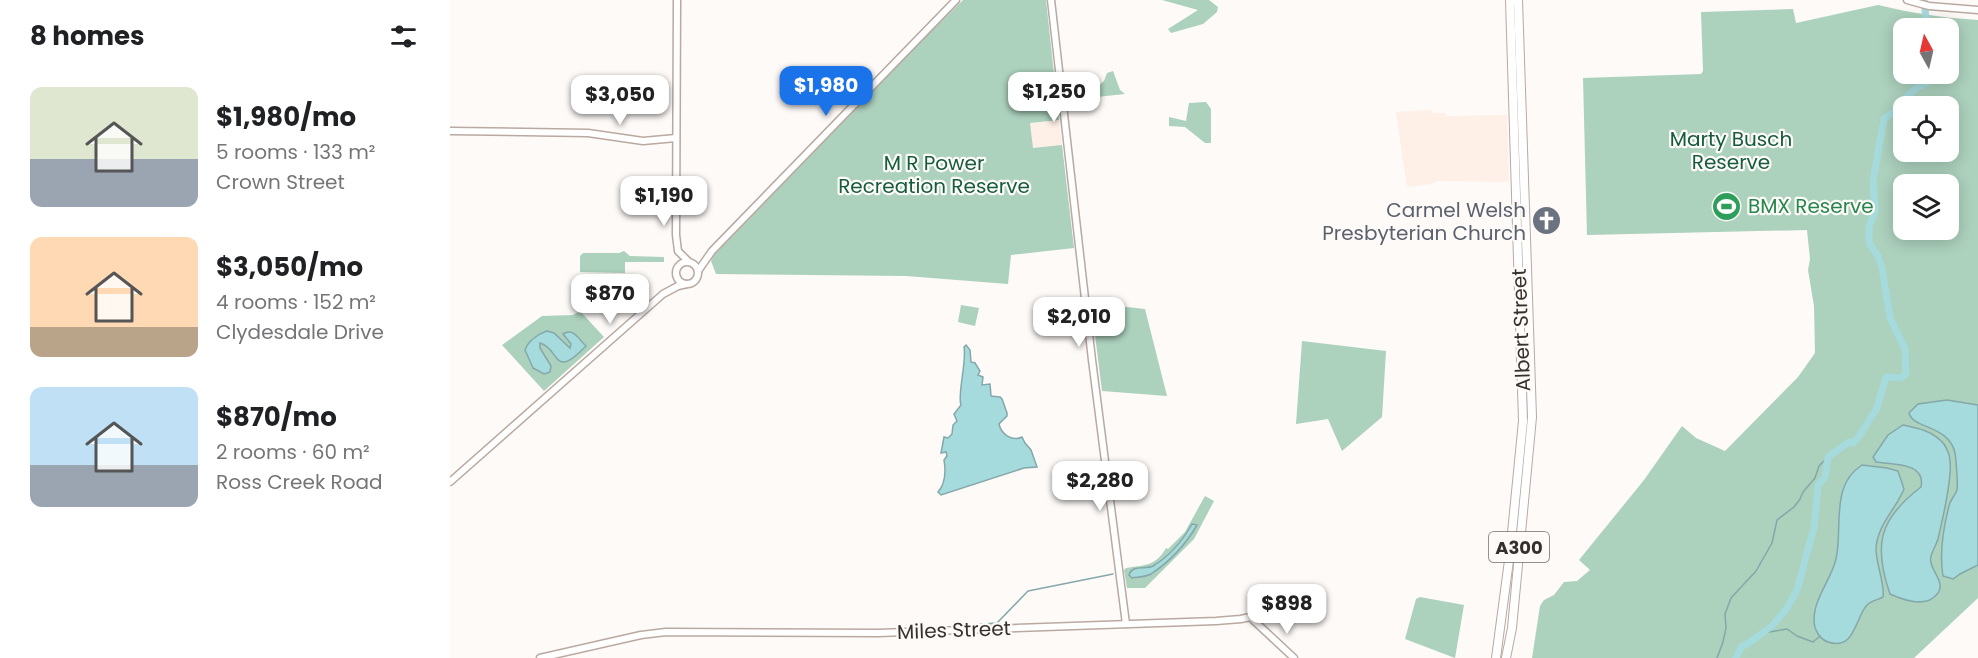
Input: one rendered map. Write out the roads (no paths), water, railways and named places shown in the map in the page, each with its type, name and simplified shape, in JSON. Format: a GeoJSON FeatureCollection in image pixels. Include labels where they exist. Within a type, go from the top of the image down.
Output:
{"type":"FeatureCollection","features":[{"type":"Feature","properties":{"kind":"highway","name":"Albert Street"},"geometry":{"type":"LineString","coordinates":[[1506,658],[1512,628],[1514,554],[1523,421],[1510,0]]}},
{"type":"Feature","properties":{"kind":"highway","name":"Albert Street"},"geometry":{"type":"LineString","coordinates":[[1496,658],[1530,450],[1532,417],[1518,0]]}},
{"type":"Feature","properties":{"kind":"street"},"geometry":{"type":"LineString","coordinates":[[676,0],[673,244],[678,280],[687,284]]}},
{"type":"Feature","properties":{"kind":"street"},"geometry":{"type":"LineString","coordinates":[[663,294],[696,279],[698,271],[712,251],[956,0]]}},
{"type":"Feature","properties":{"kind":"street"},"geometry":{"type":"LineString","coordinates":[[1051,0],[1093,369],[1126,624]]}},
{"type":"Feature","properties":{"kind":"street"},"geometry":{"type":"LineString","coordinates":[[1907,0],[1935,7],[1978,10]]}},
{"type":"Feature","properties":{"kind":"street"},"geometry":{"type":"LineString","coordinates":[[450,130],[588,132],[643,141],[676,138]]}},
{"type":"Feature","properties":{"kind":"street"},"geometry":{"type":"LineString","coordinates":[[675,207],[677,249],[680,255],[696,266],[698,271]]}},
{"type":"Feature","properties":{"kind":"street"},"geometry":{"type":"LineString","coordinates":[[450,482],[663,294],[682,262],[690,262],[712,251]]}},
{"type":"Feature","properties":{"kind":"street","name":"Miles Street"},"geometry":{"type":"LineString","coordinates":[[540,658],[658,632],[878,633],[1237,620],[1250,617],[1294,658]]}},
{"type":"Feature","properties":{"kind":"water"},"geometry":{"type":"Polygon","coordinates":[[[547,331],[554,333],[570,348],[571,344],[563,334],[567,332],[576,335],[586,346],[575,356],[562,362],[547,346],[540,343],[540,348],[551,366],[550,372],[544,374],[533,368],[525,350],[534,338],[547,331]]]}},
{"type":"Feature","properties":{"kind":"water"},"geometry":{"type":"Polygon","coordinates":[[[966,345],[970,350],[971,362],[975,363],[980,371],[978,375],[983,377],[982,385],[990,384],[991,396],[1002,399],[1007,416],[999,424],[1002,431],[1011,438],[1022,437],[1031,450],[1037,467],[1024,468],[941,495],[938,492],[944,481],[944,460],[947,456],[946,452],[941,453],[944,437],[948,438],[952,434],[953,425],[957,421],[954,414],[961,405],[960,394],[966,345]]]}},
{"type":"Feature","properties":{"kind":"water"},"geometry":{"type":"Polygon","coordinates":[[[1947,400],[1978,405],[1978,565],[1953,579],[1943,576],[1941,558],[1947,515],[1957,490],[1955,453],[1946,437],[1917,422],[1909,413],[1918,404],[1947,400]]]}},
{"type":"Feature","properties":{"kind":"water"},"geometry":{"type":"Polygon","coordinates":[[[1903,425],[1935,436],[1944,444],[1950,459],[1950,478],[1944,511],[1938,539],[1931,556],[1932,566],[1939,582],[1939,592],[1929,600],[1918,602],[1890,594],[1881,547],[1888,522],[1896,510],[1921,487],[1921,479],[1918,473],[1907,466],[1876,462],[1873,457],[1888,435],[1903,425]]]}},
{"type":"Feature","properties":{"kind":"water"},"geometry":{"type":"Polygon","coordinates":[[[1862,465],[1898,471],[1904,489],[1877,540],[1876,555],[1883,586],[1883,597],[1867,605],[1849,638],[1837,644],[1825,641],[1820,636],[1814,623],[1815,612],[1836,559],[1843,490],[1850,476],[1862,465]]]}},
{"type":"Feature","properties":{"kind":"water"},"geometry":{"type":"Polygon","coordinates":[[[1192,524],[1197,525],[1193,532],[1164,564],[1147,576],[1132,578],[1129,575],[1136,568],[1153,566],[1170,553],[1192,524]]]}},
{"type":"Feature","properties":{"kind":"waterway"},"geometry":{"type":"LineString","coordinates":[[1924,0],[1926,18]]}},
{"type":"Feature","properties":{"kind":"waterway"},"geometry":{"type":"LineString","coordinates":[[1736,658],[1741,647],[1773,625],[1787,608],[1797,590],[1814,527],[1818,485],[1825,477],[1828,457],[1858,438],[1877,408],[1886,377],[1901,378],[1906,374],[1905,349],[1890,318],[1882,268],[1878,256],[1870,245],[1869,227],[1875,211],[1873,181],[1884,119],[1901,107],[1904,100],[1915,89],[1924,84]]}},
{"type":"Feature","properties":{"kind":"waterway"},"geometry":{"type":"LineString","coordinates":[[1717,658],[1723,642],[1726,628],[1725,614],[1731,598],[1756,571],[1772,543],[1777,520],[1794,507],[1815,478],[1819,466],[1828,457]]}},
{"type":"Feature","properties":{"kind":"waterway"},"geometry":{"type":"LineString","coordinates":[[956,626],[997,623],[1028,591],[1113,574]]}},
{"type":"Feature","properties":{"kind":"waterway"},"geometry":{"type":"LineString","coordinates":[[1763,633],[1787,629],[1813,642],[1820,636]]}},
{"type":"Feature","properties":{"kind":"place","name":"BMX Reserve"},"geometry":{"type":"Point","coordinates":[1727,206]}},
{"type":"Feature","properties":{"kind":"place","name":"Carmel Welsh Presbyterian Church"},"geometry":{"type":"Point","coordinates":[1547,221]}},
{"type":"Feature","properties":{"kind":"park label","name":"Marty Busch Reserve"},"geometry":{"type":"Point","coordinates":[1731,150]}},
{"type":"Feature","properties":{"kind":"park label","name":"M R Power Recreation Reserve"},"geometry":{"type":"Point","coordinates":[934,174]}}]}
